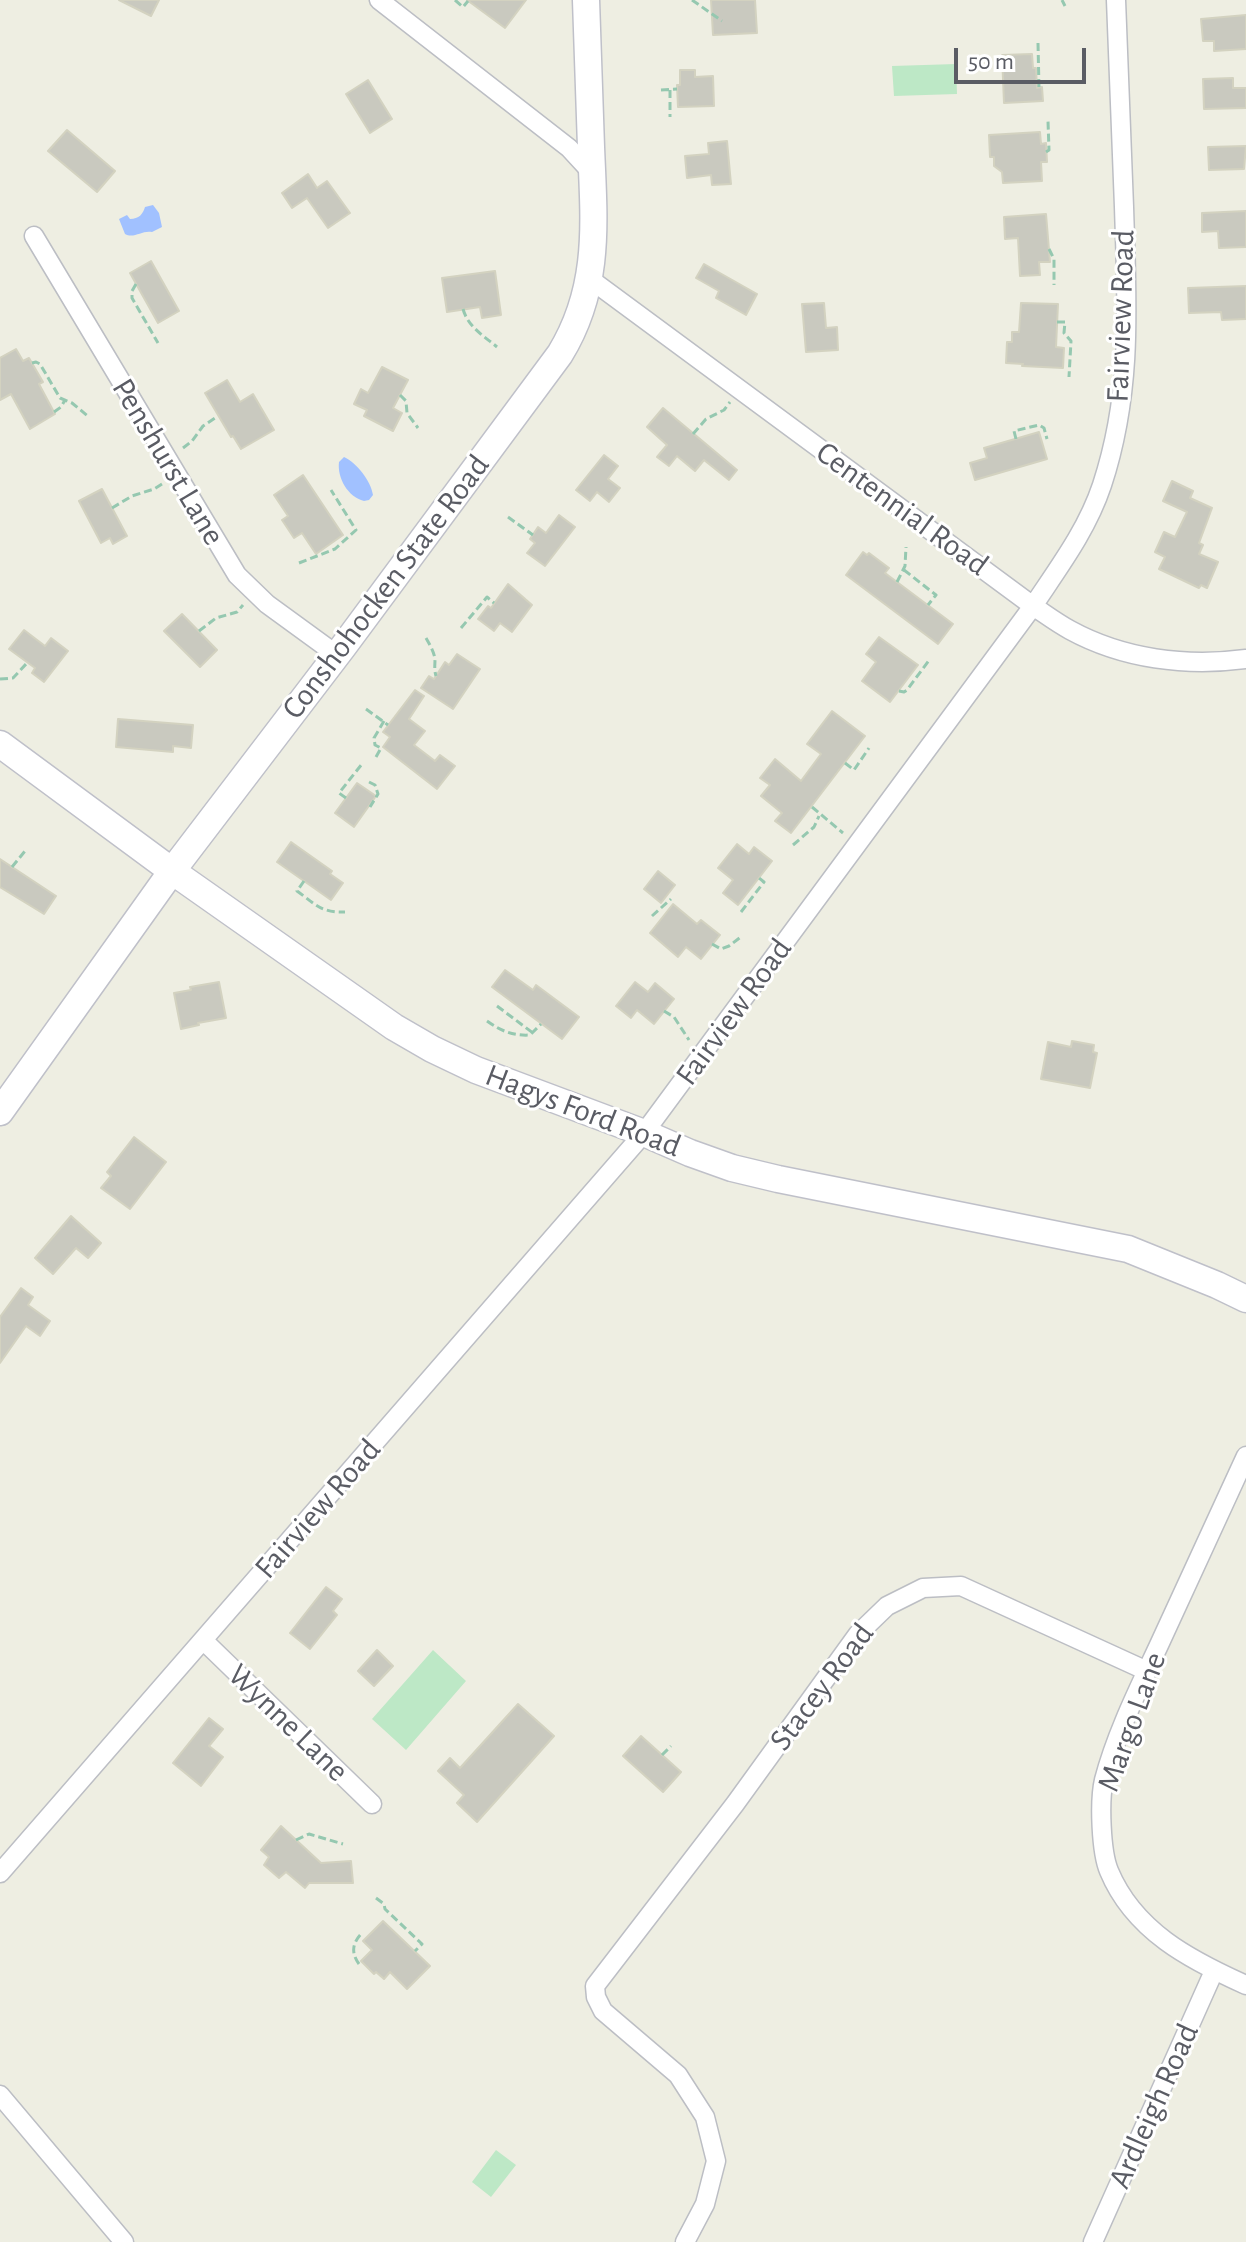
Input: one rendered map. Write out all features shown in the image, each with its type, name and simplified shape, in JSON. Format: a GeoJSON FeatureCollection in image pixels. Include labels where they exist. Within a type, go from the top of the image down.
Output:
{"type":"FeatureCollection","features":[{"type":"Feature","properties":{"kind":"street"},"geometry":{"type":"LineString","coordinates":[[379,0],[569,148],[592,173]]}},
{"type":"Feature","properties":{"kind":"street","name":"Conshohocken State Road"},"geometry":{"type":"LineString","coordinates":[[0,1112],[172,871],[560,354],[578,319],[590,279],[595,234],[586,0]]}},
{"type":"Feature","properties":{"kind":"street","name":"Fairview Road"},"geometry":{"type":"LineString","coordinates":[[0,1873],[644,1133],[1033,606],[1079,538],[1101,486],[1116,434],[1125,379],[1128,320],[1116,0]]}},
{"type":"Feature","properties":{"kind":"street","name":"Penshurst Lane"},"geometry":{"type":"LineString","coordinates":[[34,236],[237,575],[255,594],[337,655]]}},
{"type":"Feature","properties":{"kind":"street","name":"Centennial Road"},"geometry":{"type":"LineString","coordinates":[[590,279],[1068,629],[1121,652],[1180,661],[1246,659]]}},
{"type":"Feature","properties":{"kind":"street","name":"Hagys Ford Road"},"geometry":{"type":"LineString","coordinates":[[0,744],[172,871],[394,1027],[476,1070],[690,1153],[748,1172],[1128,1249],[1246,1299]]}},
{"type":"Feature","properties":{"kind":"street","name":"Margo Lane"},"geometry":{"type":"LineString","coordinates":[[1246,1456],[1124,1724],[1103,1783],[1102,1828],[1109,1869],[1133,1912],[1170,1946],[1246,1985]]}},
{"type":"Feature","properties":{"kind":"street","name":"Stacey Road"},"geometry":{"type":"LineString","coordinates":[[685,2242],[705,2204],[716,2161],[705,2117],[678,2075],[603,2011],[596,1997],[595,1986],[735,1804],[858,1634],[887,1606],[923,1588],[961,1586],[1147,1671]]}},
{"type":"Feature","properties":{"kind":"street","name":"Wynne Lane"},"geometry":{"type":"LineString","coordinates":[[204,1641],[372,1804]]}},
{"type":"Feature","properties":{"kind":"street","name":"Ardleigh Road"},"geometry":{"type":"LineString","coordinates":[[1093,2242],[1214,1971]]}},
{"type":"Feature","properties":{"kind":"street"},"geometry":{"type":"LineString","coordinates":[[0,2095],[124,2242]]}},
{"type":"Feature","properties":{"kind":"path"},"geometry":{"type":"LineString","coordinates":[[455,0],[463,7],[468,1]]}},
{"type":"Feature","properties":{"kind":"path"},"geometry":{"type":"LineString","coordinates":[[692,0],[722,21]]}},
{"type":"Feature","properties":{"kind":"path"},"geometry":{"type":"LineString","coordinates":[[1062,0],[1065,6]]}},
{"type":"Feature","properties":{"kind":"path"},"geometry":{"type":"LineString","coordinates":[[1038,43],[1039,88]]}},
{"type":"Feature","properties":{"kind":"path"},"geometry":{"type":"LineString","coordinates":[[661,90],[677,89]]}},
{"type":"Feature","properties":{"kind":"path"},"geometry":{"type":"LineString","coordinates":[[670,90],[670,117]]}},
{"type":"Feature","properties":{"kind":"path"},"geometry":{"type":"LineString","coordinates":[[1046,152],[1049,150],[1048,121]]}},
{"type":"Feature","properties":{"kind":"path"},"geometry":{"type":"LineString","coordinates":[[1049,249],[1054,259],[1054,285]]}},
{"type":"Feature","properties":{"kind":"path"},"geometry":{"type":"LineString","coordinates":[[136,284],[132,298],[158,343]]}},
{"type":"Feature","properties":{"kind":"path"},"geometry":{"type":"LineString","coordinates":[[463,309],[473,327],[497,347]]}},
{"type":"Feature","properties":{"kind":"path"},"geometry":{"type":"LineString","coordinates":[[1057,322],[1065,322],[1064,333],[1071,341],[1069,377]]}},
{"type":"Feature","properties":{"kind":"path"},"geometry":{"type":"LineString","coordinates":[[32,363],[40,364],[60,398],[89,417]]}},
{"type":"Feature","properties":{"kind":"path"},"geometry":{"type":"LineString","coordinates":[[693,434],[706,419],[724,410],[739,389]]}},
{"type":"Feature","properties":{"kind":"path"},"geometry":{"type":"LineString","coordinates":[[400,395],[406,401],[407,413],[418,428]]}},
{"type":"Feature","properties":{"kind":"path"},"geometry":{"type":"LineString","coordinates":[[54,412],[65,400]]}},
{"type":"Feature","properties":{"kind":"path"},"geometry":{"type":"LineString","coordinates":[[112,508],[132,496],[154,489],[203,426],[218,416]]}},
{"type":"Feature","properties":{"kind":"path"},"geometry":{"type":"LineString","coordinates":[[1016,439],[1014,431],[1039,425],[1044,428],[1047,439]]}},
{"type":"Feature","properties":{"kind":"path"},"geometry":{"type":"LineString","coordinates":[[299,563],[335,549],[356,530],[331,490]]}},
{"type":"Feature","properties":{"kind":"path"},"geometry":{"type":"LineString","coordinates":[[508,517],[533,535]]}},
{"type":"Feature","properties":{"kind":"path"},"geometry":{"type":"LineString","coordinates":[[897,582],[904,570],[906,547]]}},
{"type":"Feature","properties":{"kind":"path"},"geometry":{"type":"LineString","coordinates":[[904,570],[936,595],[928,605]]}},
{"type":"Feature","properties":{"kind":"path"},"geometry":{"type":"LineString","coordinates":[[199,631],[216,618],[237,612],[255,594]]}},
{"type":"Feature","properties":{"kind":"path"},"geometry":{"type":"LineString","coordinates":[[461,628],[487,597],[494,603]]}},
{"type":"Feature","properties":{"kind":"path"},"geometry":{"type":"LineString","coordinates":[[426,638],[435,659],[433,668],[436,676]]}},
{"type":"Feature","properties":{"kind":"path"},"geometry":{"type":"LineString","coordinates":[[899,691],[907,690],[930,659]]}},
{"type":"Feature","properties":{"kind":"path"},"geometry":{"type":"LineString","coordinates":[[0,679],[13,678],[27,663]]}},
{"type":"Feature","properties":{"kind":"path"},"geometry":{"type":"LineString","coordinates":[[366,709],[388,725]]}},
{"type":"Feature","properties":{"kind":"path"},"geometry":{"type":"LineString","coordinates":[[376,757],[381,748],[375,745],[374,738],[384,721]]}},
{"type":"Feature","properties":{"kind":"path"},"geometry":{"type":"LineString","coordinates":[[845,763],[854,770],[869,748]]}},
{"type":"Feature","properties":{"kind":"path"},"geometry":{"type":"LineString","coordinates":[[346,798],[339,793],[362,764]]}},
{"type":"Feature","properties":{"kind":"path"},"geometry":{"type":"LineString","coordinates":[[369,782],[375,785],[378,794],[370,807]]}},
{"type":"Feature","properties":{"kind":"path"},"geometry":{"type":"LineString","coordinates":[[812,807],[858,844]]}},
{"type":"Feature","properties":{"kind":"path"},"geometry":{"type":"LineString","coordinates":[[793,845],[814,827],[819,815]]}},
{"type":"Feature","properties":{"kind":"path"},"geometry":{"type":"LineString","coordinates":[[12,867],[25,851]]}},
{"type":"Feature","properties":{"kind":"path"},"geometry":{"type":"LineString","coordinates":[[741,912],[764,882],[759,878]]}},
{"type":"Feature","properties":{"kind":"path"},"geometry":{"type":"LineString","coordinates":[[304,881],[297,891],[331,913],[345,912]]}},
{"type":"Feature","properties":{"kind":"path"},"geometry":{"type":"LineString","coordinates":[[652,916],[671,899]]}},
{"type":"Feature","properties":{"kind":"path"},"geometry":{"type":"LineString","coordinates":[[712,944],[721,949],[742,936]]}},
{"type":"Feature","properties":{"kind":"path"},"geometry":{"type":"LineString","coordinates":[[497,1006],[533,1033]]}},
{"type":"Feature","properties":{"kind":"path"},"geometry":{"type":"LineString","coordinates":[[664,1011],[674,1017],[690,1042],[703,1054]]}},
{"type":"Feature","properties":{"kind":"path"},"geometry":{"type":"LineString","coordinates":[[487,1021],[517,1035],[533,1033],[541,1024]]}},
{"type":"Feature","properties":{"kind":"path"},"geometry":{"type":"LineString","coordinates":[[662,1755],[671,1746]]}},
{"type":"Feature","properties":{"kind":"path"},"geometry":{"type":"LineString","coordinates":[[296,1840],[309,1834],[343,1844]]}},
{"type":"Feature","properties":{"kind":"path"},"geometry":{"type":"LineString","coordinates":[[376,1898],[422,1944],[415,1951]]}},
{"type":"Feature","properties":{"kind":"path"},"geometry":{"type":"LineString","coordinates":[[359,1964],[353,1951],[357,1937],[362,1933]]}},
{"type":"Feature","properties":{"kind":"green space"},"geometry":{"type":"Polygon","coordinates":[[[956,64],[957,94],[894,96],[892,66],[956,64]]]}},
{"type":"Feature","properties":{"kind":"green space"},"geometry":{"type":"Polygon","coordinates":[[[433,1650],[466,1681],[406,1750],[372,1719],[433,1650]]]}},
{"type":"Feature","properties":{"kind":"green space"},"geometry":{"type":"Polygon","coordinates":[[[496,2150],[516,2165],[491,2197],[472,2182],[496,2150]]]}},
{"type":"Feature","properties":{"kind":"water"},"geometry":{"type":"Polygon","coordinates":[[[153,205],[159,213],[162,227],[132,236],[125,234],[119,219],[127,215],[130,219],[136,218],[145,207],[153,205]]]}},
{"type":"Feature","properties":{"kind":"water"},"geometry":{"type":"Polygon","coordinates":[[[344,457],[366,478],[373,495],[369,500],[358,499],[345,486],[339,468],[339,462],[344,457]]]}},
{"type":"Feature","properties":{"kind":"building"},"geometry":{"type":"Polygon","coordinates":[[[119,0],[159,0],[151,16],[119,0]]]}},
{"type":"Feature","properties":{"kind":"building"},"geometry":{"type":"Polygon","coordinates":[[[467,0],[526,0],[505,28],[467,0]]]}},
{"type":"Feature","properties":{"kind":"building"},"geometry":{"type":"Polygon","coordinates":[[[711,0],[755,0],[757,33],[713,35],[711,0]]]}},
{"type":"Feature","properties":{"kind":"building"},"geometry":{"type":"Polygon","coordinates":[[[1246,15],[1246,49],[1214,51],[1214,41],[1203,41],[1201,19],[1246,15]]]}},
{"type":"Feature","properties":{"kind":"building"},"geometry":{"type":"Polygon","coordinates":[[[1032,54],[1037,88],[1042,87],[1043,101],[1004,103],[1002,55],[1032,54]]]}},
{"type":"Feature","properties":{"kind":"building"},"geometry":{"type":"Polygon","coordinates":[[[680,70],[695,70],[695,77],[713,76],[714,106],[678,107],[680,70]]]}},
{"type":"Feature","properties":{"kind":"building"},"geometry":{"type":"Polygon","coordinates":[[[1233,78],[1233,88],[1246,88],[1246,108],[1204,109],[1203,79],[1233,78]]]}},
{"type":"Feature","properties":{"kind":"building"},"geometry":{"type":"Polygon","coordinates":[[[368,80],[392,119],[370,133],[346,94],[368,80]]]}},
{"type":"Feature","properties":{"kind":"building"},"geometry":{"type":"Polygon","coordinates":[[[67,130],[115,171],[97,192],[48,151],[67,130]]]}},
{"type":"Feature","properties":{"kind":"building"},"geometry":{"type":"Polygon","coordinates":[[[1040,132],[1041,144],[1046,143],[1047,162],[1041,162],[1042,181],[1003,183],[1002,172],[994,166],[994,157],[990,157],[989,135],[1040,132]]]}},
{"type":"Feature","properties":{"kind":"building"},"geometry":{"type":"Polygon","coordinates":[[[727,141],[731,184],[712,185],[711,175],[687,178],[685,156],[709,154],[708,143],[727,141]]]}},
{"type":"Feature","properties":{"kind":"building"},"geometry":{"type":"Polygon","coordinates":[[[1246,146],[1244,169],[1209,170],[1208,147],[1246,146]]]}},
{"type":"Feature","properties":{"kind":"building"},"geometry":{"type":"Polygon","coordinates":[[[308,174],[317,188],[327,181],[350,213],[328,228],[307,198],[292,208],[282,193],[308,174]]]}},
{"type":"Feature","properties":{"kind":"building"},"geometry":{"type":"Polygon","coordinates":[[[1246,211],[1246,247],[1219,248],[1218,231],[1202,232],[1202,213],[1246,211]]]}},
{"type":"Feature","properties":{"kind":"building"},"geometry":{"type":"Polygon","coordinates":[[[1046,214],[1050,262],[1039,262],[1040,275],[1020,276],[1018,238],[1005,239],[1004,217],[1046,214]]]}},
{"type":"Feature","properties":{"kind":"building"},"geometry":{"type":"Polygon","coordinates":[[[151,261],[179,311],[158,323],[130,273],[151,261]]]}},
{"type":"Feature","properties":{"kind":"building"},"geometry":{"type":"Polygon","coordinates":[[[704,264],[757,294],[746,315],[716,298],[719,291],[696,278],[704,264]]]}},
{"type":"Feature","properties":{"kind":"building"},"geometry":{"type":"Polygon","coordinates":[[[495,271],[501,315],[482,318],[480,307],[447,312],[442,278],[495,271]]]}},
{"type":"Feature","properties":{"kind":"building"},"geometry":{"type":"Polygon","coordinates":[[[1246,286],[1246,319],[1222,320],[1221,312],[1189,313],[1188,288],[1246,286]]]}},
{"type":"Feature","properties":{"kind":"building"},"geometry":{"type":"Polygon","coordinates":[[[824,303],[826,328],[837,327],[838,350],[806,352],[802,304],[824,303]]]}},
{"type":"Feature","properties":{"kind":"building"},"geometry":{"type":"Polygon","coordinates":[[[1021,303],[1058,304],[1056,347],[1064,348],[1063,368],[1006,363],[1007,342],[1012,342],[1012,332],[1019,332],[1021,303]]]}},
{"type":"Feature","properties":{"kind":"building"},"geometry":{"type":"Polygon","coordinates":[[[16,349],[23,361],[29,358],[43,382],[39,384],[55,414],[30,429],[11,394],[0,400],[0,358],[16,349]]]}},
{"type":"Feature","properties":{"kind":"building"},"geometry":{"type":"Polygon","coordinates":[[[382,367],[408,380],[393,408],[402,413],[393,431],[364,416],[367,410],[354,404],[361,389],[368,393],[382,367]]]}},
{"type":"Feature","properties":{"kind":"building"},"geometry":{"type":"Polygon","coordinates":[[[227,380],[240,402],[253,394],[274,430],[241,449],[205,393],[227,380]]]}},
{"type":"Feature","properties":{"kind":"building"},"geometry":{"type":"Polygon","coordinates":[[[663,408],[737,470],[729,480],[704,460],[695,471],[677,456],[669,466],[657,457],[667,445],[647,427],[663,408]]]}},
{"type":"Feature","properties":{"kind":"building"},"geometry":{"type":"Polygon","coordinates":[[[1039,432],[1047,459],[975,480],[970,463],[987,458],[984,448],[1039,432]]]}},
{"type":"Feature","properties":{"kind":"building"},"geometry":{"type":"Polygon","coordinates":[[[604,455],[618,466],[608,479],[620,488],[609,502],[597,492],[590,501],[576,490],[604,455]]]}},
{"type":"Feature","properties":{"kind":"building"},"geometry":{"type":"Polygon","coordinates":[[[303,475],[343,535],[316,554],[302,533],[294,538],[282,520],[288,516],[274,495],[303,475]]]}},
{"type":"Feature","properties":{"kind":"building"},"geometry":{"type":"Polygon","coordinates":[[[1172,481],[1193,491],[1190,498],[1212,508],[1199,543],[1203,545],[1199,554],[1218,562],[1207,588],[1201,585],[1199,588],[1159,569],[1165,557],[1155,552],[1164,532],[1175,537],[1187,512],[1163,501],[1172,481]]]}},
{"type":"Feature","properties":{"kind":"building"},"geometry":{"type":"Polygon","coordinates":[[[102,489],[127,536],[113,544],[110,538],[101,543],[79,501],[102,489]]]}},
{"type":"Feature","properties":{"kind":"building"},"geometry":{"type":"Polygon","coordinates":[[[559,515],[575,527],[545,566],[527,553],[535,543],[530,539],[538,527],[546,533],[559,515]]]}},
{"type":"Feature","properties":{"kind":"building"},"geometry":{"type":"Polygon","coordinates":[[[863,552],[889,568],[885,573],[953,624],[938,644],[846,575],[863,552]]]}},
{"type":"Feature","properties":{"kind":"building"},"geometry":{"type":"Polygon","coordinates":[[[508,584],[532,605],[512,632],[500,623],[494,631],[478,619],[488,606],[491,608],[508,584]]]}},
{"type":"Feature","properties":{"kind":"building"},"geometry":{"type":"Polygon","coordinates":[[[182,614],[217,650],[200,667],[164,631],[182,614]]]}},
{"type":"Feature","properties":{"kind":"building"},"geometry":{"type":"Polygon","coordinates":[[[24,630],[45,646],[51,638],[68,651],[44,682],[32,673],[35,668],[9,649],[24,630]]]}},
{"type":"Feature","properties":{"kind":"building"},"geometry":{"type":"Polygon","coordinates":[[[879,637],[918,665],[890,702],[862,681],[876,662],[866,654],[879,637]]]}},
{"type":"Feature","properties":{"kind":"building"},"geometry":{"type":"Polygon","coordinates":[[[457,654],[480,669],[453,709],[421,688],[429,676],[434,679],[445,662],[449,665],[457,654]]]}},
{"type":"Feature","properties":{"kind":"building"},"geometry":{"type":"Polygon","coordinates":[[[415,690],[424,696],[409,719],[425,731],[414,745],[435,761],[440,755],[455,766],[437,789],[383,747],[390,737],[383,732],[415,690]]]}},
{"type":"Feature","properties":{"kind":"building"},"geometry":{"type":"Polygon","coordinates":[[[832,711],[865,736],[791,833],[775,821],[782,813],[761,796],[770,785],[760,778],[775,759],[801,781],[821,754],[807,744],[832,711]]]}},
{"type":"Feature","properties":{"kind":"building"},"geometry":{"type":"Polygon","coordinates":[[[118,719],[193,725],[191,748],[173,746],[173,752],[116,747],[118,719]]]}},
{"type":"Feature","properties":{"kind":"building"},"geometry":{"type":"Polygon","coordinates":[[[357,783],[376,796],[354,827],[335,813],[357,783]]]}},
{"type":"Feature","properties":{"kind":"building"},"geometry":{"type":"Polygon","coordinates":[[[291,842],[332,871],[330,874],[343,883],[331,900],[277,862],[291,842]]]}},
{"type":"Feature","properties":{"kind":"building"},"geometry":{"type":"Polygon","coordinates":[[[737,844],[749,854],[754,847],[772,861],[738,905],[723,893],[733,880],[718,868],[737,844]]]}},
{"type":"Feature","properties":{"kind":"building"},"geometry":{"type":"Polygon","coordinates":[[[0,859],[56,896],[44,914],[0,887],[0,859]]]}},
{"type":"Feature","properties":{"kind":"building"},"geometry":{"type":"Polygon","coordinates":[[[658,871],[675,885],[661,903],[644,889],[658,871]]]}},
{"type":"Feature","properties":{"kind":"building"},"geometry":{"type":"Polygon","coordinates":[[[673,904],[697,924],[701,920],[720,935],[701,959],[686,947],[678,957],[650,933],[673,904]]]}},
{"type":"Feature","properties":{"kind":"building"},"geometry":{"type":"Polygon","coordinates":[[[505,970],[533,990],[536,985],[579,1017],[562,1039],[492,987],[505,970]]]}},
{"type":"Feature","properties":{"kind":"building"},"geometry":{"type":"Polygon","coordinates":[[[219,982],[226,1018],[181,1029],[174,993],[219,982]]]}},
{"type":"Feature","properties":{"kind":"building"},"geometry":{"type":"Polygon","coordinates":[[[635,982],[648,992],[655,983],[674,999],[654,1024],[637,1010],[631,1018],[616,1006],[635,982]]]}},
{"type":"Feature","properties":{"kind":"building"},"geometry":{"type":"Polygon","coordinates":[[[1072,1041],[1094,1045],[1093,1052],[1097,1053],[1090,1088],[1041,1079],[1048,1042],[1071,1047],[1072,1041]]]}},
{"type":"Feature","properties":{"kind":"building"},"geometry":{"type":"Polygon","coordinates":[[[134,1137],[166,1162],[130,1209],[101,1188],[111,1176],[107,1172],[134,1137]]]}},
{"type":"Feature","properties":{"kind":"building"},"geometry":{"type":"Polygon","coordinates":[[[71,1216],[101,1243],[88,1258],[76,1248],[53,1274],[35,1258],[71,1216]]]}},
{"type":"Feature","properties":{"kind":"building"},"geometry":{"type":"Polygon","coordinates":[[[21,1288],[33,1297],[28,1305],[50,1321],[40,1336],[26,1326],[0,1363],[0,1317],[21,1288]]]}},
{"type":"Feature","properties":{"kind":"building"},"geometry":{"type":"Polygon","coordinates":[[[326,1587],[342,1599],[333,1611],[337,1615],[310,1649],[290,1633],[326,1587]]]}},
{"type":"Feature","properties":{"kind":"building"},"geometry":{"type":"Polygon","coordinates":[[[377,1650],[393,1666],[374,1686],[358,1671],[377,1650]]]}},
{"type":"Feature","properties":{"kind":"building"},"geometry":{"type":"Polygon","coordinates":[[[518,1704],[554,1736],[477,1822],[457,1803],[464,1795],[438,1771],[450,1758],[460,1768],[518,1704]]]}},
{"type":"Feature","properties":{"kind":"building"},"geometry":{"type":"Polygon","coordinates":[[[209,1718],[223,1729],[209,1746],[223,1757],[201,1786],[173,1763],[209,1718]]]}},
{"type":"Feature","properties":{"kind":"building"},"geometry":{"type":"Polygon","coordinates":[[[641,1736],[681,1772],[663,1792],[623,1756],[641,1736]]]}},
{"type":"Feature","properties":{"kind":"building"},"geometry":{"type":"Polygon","coordinates":[[[281,1826],[321,1863],[351,1861],[353,1883],[309,1883],[305,1888],[286,1872],[279,1878],[264,1865],[269,1857],[261,1850],[281,1826]]]}},
{"type":"Feature","properties":{"kind":"building"},"geometry":{"type":"Polygon","coordinates":[[[383,1921],[430,1966],[407,1989],[390,1972],[384,1979],[361,1961],[372,1950],[363,1941],[383,1921]]]}}]}
